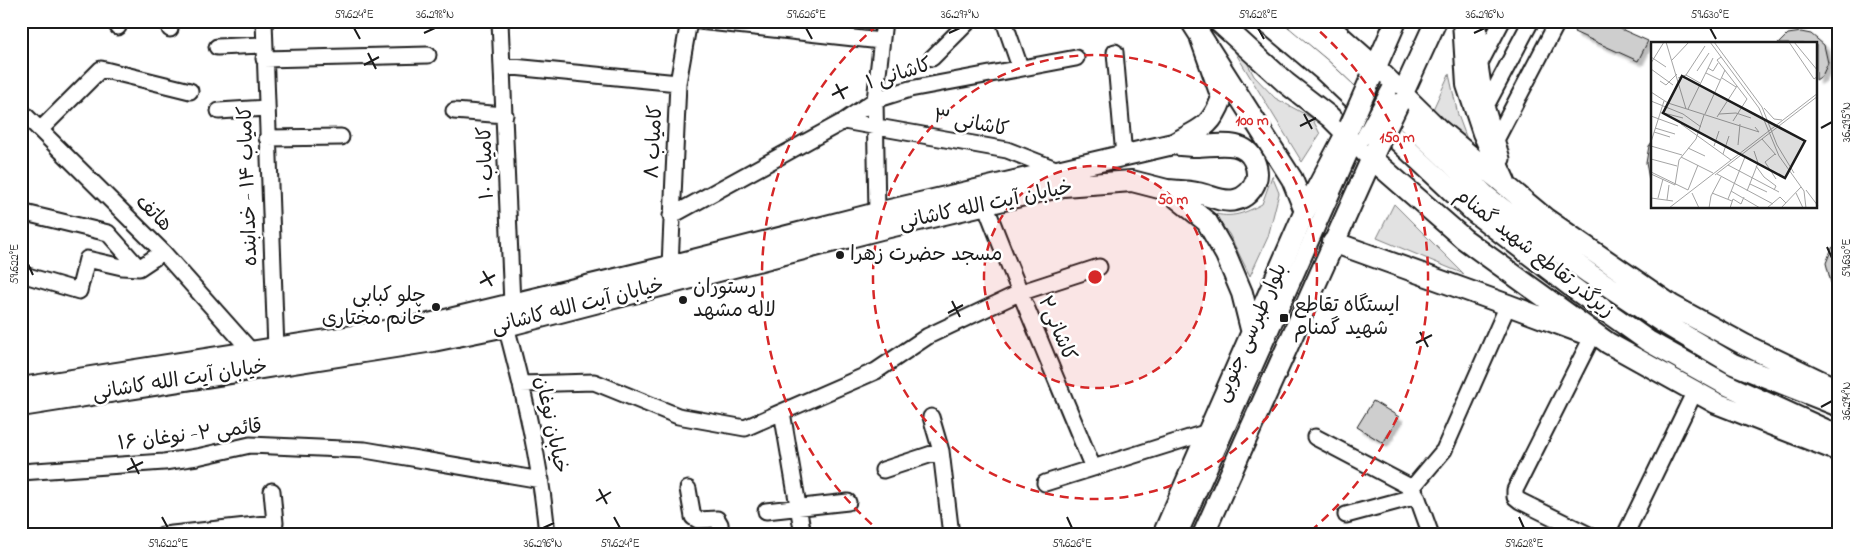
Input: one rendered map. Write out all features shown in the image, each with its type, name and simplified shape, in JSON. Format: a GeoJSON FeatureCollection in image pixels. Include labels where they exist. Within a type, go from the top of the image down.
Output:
{"type":"FeatureCollection","features":[{"type":"Feature","properties":{"kind":"main road"},"geometry":{"type":"LineString","coordinates":[[1191,21],[1292,179],[1305,211]]}},
{"type":"Feature","properties":{"kind":"main road"},"geometry":{"type":"LineString","coordinates":[[1218,21],[1286,83],[1360,141],[1464,239],[1600,340]]}},
{"type":"Feature","properties":{"kind":"main road","name":"زیرگذر تقاطع شهید گمنام"},"geometry":{"type":"LineString","coordinates":[[1265,21],[1322,69],[1474,212],[1576,290],[1648,340],[1725,384],[1839,436]]}},
{"type":"Feature","properties":{"kind":"main road","name":"زیرگذر تقاطع شهید گمنام"},"geometry":{"type":"LineString","coordinates":[[1297,21],[1334,52],[1486,196],[1560,252],[1662,322],[1733,364],[1839,406]]}},
{"type":"Feature","properties":{"kind":"main road"},"geometry":{"type":"LineString","coordinates":[[1323,21],[1387,85],[1508,189],[1560,230],[1671,305],[1744,345],[1839,390]]}},
{"type":"Feature","properties":{"kind":"main road"},"geometry":{"type":"LineString","coordinates":[[1360,141],[1387,85],[1396,21]]}},
{"type":"Feature","properties":{"kind":"main road"},"geometry":{"type":"LineString","coordinates":[[1360,141],[1387,85],[1436,21]]}},
{"type":"Feature","properties":{"kind":"main road"},"geometry":{"type":"LineString","coordinates":[[1463,21],[1467,85],[1483,133],[1508,189]]}},
{"type":"Feature","properties":{"kind":"main road","name":"خیابان آیت الله کاشانی"},"geometry":{"type":"LineString","coordinates":[[21,406],[252,360],[276,349],[429,324],[670,266],[877,213],[1173,144],[1204,127],[1216,115],[1222,98],[1201,39]]}},
{"type":"Feature","properties":{"kind":"main road","name":"بلوار طبرسی جنوبی"},"geometry":{"type":"LineString","coordinates":[[1163,535],[1305,211],[1360,141]]}},
{"type":"Feature","properties":{"kind":"main road","name":"بلوار طبرسی جنوبی"},"geometry":{"type":"LineString","coordinates":[[1203,535],[1333,242],[1360,141]]}},
{"type":"Feature","properties":{"kind":"main road"},"geometry":{"type":"LineString","coordinates":[[1167,190],[1198,193],[1225,201],[1234,201],[1250,192],[1257,175],[1253,158],[1239,146],[1230,144],[1196,146],[1173,144]]}},
{"type":"Feature","properties":{"kind":"main road","name":"خیابان آیت الله کاشانی"},"geometry":{"type":"LineString","coordinates":[[21,388],[252,360],[433,341],[506,326],[881,229],[1063,186],[1132,181],[1167,190],[1207,222],[1226,255],[1242,293],[1252,333]]}},
{"type":"Feature","properties":{"kind":"main road"},"geometry":{"type":"LineString","coordinates":[[1333,242],[1600,340],[1716,403],[1839,451]]}},
{"type":"Feature","properties":{"kind":"street","name":"کامیاب ۱۴ - خدابنده"},"geometry":{"type":"LineString","coordinates":[[264,21],[276,349]]}},
{"type":"Feature","properties":{"kind":"street","name":"کامیاب ۱۰"},"geometry":{"type":"LineString","coordinates":[[500,21],[512,304]]}},
{"type":"Feature","properties":{"kind":"street","name":"کامیاب ۸"},"geometry":{"type":"LineString","coordinates":[[670,266],[678,83],[689,21]]}},
{"type":"Feature","properties":{"kind":"street"},"geometry":{"type":"LineString","coordinates":[[699,21],[881,41]]}},
{"type":"Feature","properties":{"kind":"street"},"geometry":{"type":"LineString","coordinates":[[877,213],[874,126],[884,21]]}},
{"type":"Feature","properties":{"kind":"street"},"geometry":{"type":"LineString","coordinates":[[932,58],[969,21]]}},
{"type":"Feature","properties":{"kind":"street"},"geometry":{"type":"LineString","coordinates":[[1004,21],[1020,67]]}},
{"type":"Feature","properties":{"kind":"street"},"geometry":{"type":"LineString","coordinates":[[1479,21],[1480,65],[1486,106],[1497,138],[1508,189]]}},
{"type":"Feature","properties":{"kind":"street"},"geometry":{"type":"LineString","coordinates":[[1480,65],[1502,21]]}},
{"type":"Feature","properties":{"kind":"street"},"geometry":{"type":"LineString","coordinates":[[1486,106],[1531,21]]}},
{"type":"Feature","properties":{"kind":"street"},"geometry":{"type":"LineString","coordinates":[[1497,138],[1558,21]]}},
{"type":"Feature","properties":{"kind":"street"},"geometry":{"type":"LineString","coordinates":[[217,47],[264,52],[428,55]]}},
{"type":"Feature","properties":{"kind":"street"},"geometry":{"type":"LineString","coordinates":[[1115,52],[1124,156]]}},
{"type":"Feature","properties":{"kind":"street","name":"کاشانی ۱"},"geometry":{"type":"LineString","coordinates":[[671,216],[844,121],[875,100],[910,89],[1076,58]]}},
{"type":"Feature","properties":{"kind":"street"},"geometry":{"type":"LineString","coordinates":[[503,66],[678,83]]}},
{"type":"Feature","properties":{"kind":"street"},"geometry":{"type":"LineString","coordinates":[[40,130],[101,69],[190,90]]}},
{"type":"Feature","properties":{"kind":"street"},"geometry":{"type":"LineString","coordinates":[[219,111],[266,108]]}},
{"type":"Feature","properties":{"kind":"street","name":"هاتف"},"geometry":{"type":"LineString","coordinates":[[21,111],[162,252],[252,360]]}},
{"type":"Feature","properties":{"kind":"street"},"geometry":{"type":"LineString","coordinates":[[454,111],[505,115]]}},
{"type":"Feature","properties":{"kind":"street","name":"کاشانی ۳"},"geometry":{"type":"LineString","coordinates":[[844,121],[1007,150],[1058,170]]}},
{"type":"Feature","properties":{"kind":"street"},"geometry":{"type":"LineString","coordinates":[[267,138],[341,137]]}},
{"type":"Feature","properties":{"kind":"street"},"geometry":{"type":"LineString","coordinates":[[1179,535],[1360,141]]}},
{"type":"Feature","properties":{"kind":"street"},"geometry":{"type":"LineString","coordinates":[[1187,535],[1360,141]]}},
{"type":"Feature","properties":{"kind":"street","name":"کاشانی۲"},"geometry":{"type":"LineString","coordinates":[[986,204],[1019,293],[1049,360],[1093,468]]}},
{"type":"Feature","properties":{"kind":"street"},"geometry":{"type":"LineString","coordinates":[[21,212],[108,233],[139,268]]}},
{"type":"Feature","properties":{"kind":"street"},"geometry":{"type":"LineString","coordinates":[[21,274],[79,291],[87,259],[122,268],[139,268],[162,252]]}},
{"type":"Feature","properties":{"kind":"street"},"geometry":{"type":"LineString","coordinates":[[521,384],[594,382],[678,416],[745,428],[876,371],[928,336],[1019,293],[1099,267]]}},
{"type":"Feature","properties":{"kind":"street"},"geometry":{"type":"LineString","coordinates":[[1346,515],[1414,492],[1444,450],[1508,305]]}},
{"type":"Feature","properties":{"kind":"street","name":"خیابان نوغان"},"geometry":{"type":"LineString","coordinates":[[506,326],[521,384],[541,480],[547,535]]}},
{"type":"Feature","properties":{"kind":"street"},"geometry":{"type":"LineString","coordinates":[[1589,535],[1560,528],[1515,497],[1515,490],[1600,340]]}},
{"type":"Feature","properties":{"kind":"street"},"geometry":{"type":"LineString","coordinates":[[1626,535],[1695,391]]}},
{"type":"Feature","properties":{"kind":"street"},"geometry":{"type":"LineString","coordinates":[[782,412],[800,507],[803,535]]}},
{"type":"Feature","properties":{"kind":"street"},"geometry":{"type":"LineString","coordinates":[[930,417],[941,451],[951,535]]}},
{"type":"Feature","properties":{"kind":"street"},"geometry":{"type":"LineString","coordinates":[[1045,483],[1208,432]]}},
{"type":"Feature","properties":{"kind":"street"},"geometry":{"type":"LineString","coordinates":[[1315,438],[1414,492],[1430,535]]}},
{"type":"Feature","properties":{"kind":"street","name":"قائمی ۲- نوغان ۱۶"},"geometry":{"type":"LineString","coordinates":[[21,472],[164,462],[250,445],[365,450],[541,480]]}},
{"type":"Feature","properties":{"kind":"street"},"geometry":{"type":"LineString","coordinates":[[883,470],[941,451]]}},
{"type":"Feature","properties":{"kind":"street"},"geometry":{"type":"LineString","coordinates":[[688,489],[693,517],[698,520],[717,519],[720,524],[721,535]]}},
{"type":"Feature","properties":{"kind":"street"},"geometry":{"type":"LineString","coordinates":[[163,535],[275,523],[272,491]]}},
{"type":"Feature","properties":{"kind":"street"},"geometry":{"type":"LineString","coordinates":[[766,511],[848,502]]}},
{"type":"Feature","properties":{"kind":"shaded area"},"geometry":{"type":"Polygon","coordinates":[[[1233,49],[1241,51],[1254,76],[1275,98],[1312,118],[1320,134],[1302,162],[1233,49]]]}},
{"type":"Feature","properties":{"kind":"shaded area"},"geometry":{"type":"Polygon","coordinates":[[[1449,74],[1458,115],[1471,150],[1430,116],[1449,74]]]}},
{"type":"Feature","properties":{"kind":"shaded area"},"geometry":{"type":"Polygon","coordinates":[[[1272,176],[1279,193],[1268,237],[1250,276],[1229,234],[1212,213],[1219,215],[1238,214],[1262,204],[1272,176]]]}},
{"type":"Feature","properties":{"kind":"shaded area"},"geometry":{"type":"Polygon","coordinates":[[[1394,204],[1464,274],[1377,238],[1394,204]]]}},
{"type":"Feature","properties":{"kind":"building"},"geometry":{"type":"Polygon","coordinates":[[[1579,21],[1603,21],[1648,41],[1638,61],[1574,32],[1579,21]]]}},
{"type":"Feature","properties":{"kind":"building"},"geometry":{"type":"Polygon","coordinates":[[[1801,32],[1811,34],[1824,45],[1828,63],[1822,76],[1818,79],[1818,42],[1780,42],[1788,34],[1801,32]]]}},
{"type":"Feature","properties":{"kind":"building"},"geometry":{"type":"Polygon","coordinates":[[[1651,143],[1651,182],[1646,163],[1651,143]]]}},
{"type":"Feature","properties":{"kind":"building"},"geometry":{"type":"Polygon","coordinates":[[[1839,243],[1839,289],[1831,283],[1826,263],[1832,248],[1839,243]]]}},
{"type":"Feature","properties":{"kind":"building"},"geometry":{"type":"Polygon","coordinates":[[[1373,401],[1399,417],[1383,443],[1357,427],[1373,401]]]}},
{"type":"Feature","properties":{"kind":"place","name":"مسجد حضرت زهرا"},"geometry":{"type":"Point","coordinates":[840,255]}},
{"type":"Feature","properties":{"kind":"place","name":"رستوران لاله مشهد"},"geometry":{"type":"Point","coordinates":[683,300]}},
{"type":"Feature","properties":{"kind":"place","name":"چلو کبابی خانم مختاری"},"geometry":{"type":"Point","coordinates":[436,307]}},
{"type":"Feature","properties":{"kind":"place","name":"ایستگاه تقاطع شهید گمنام"},"geometry":{"type":"Point","coordinates":[1284,318]}}]}
